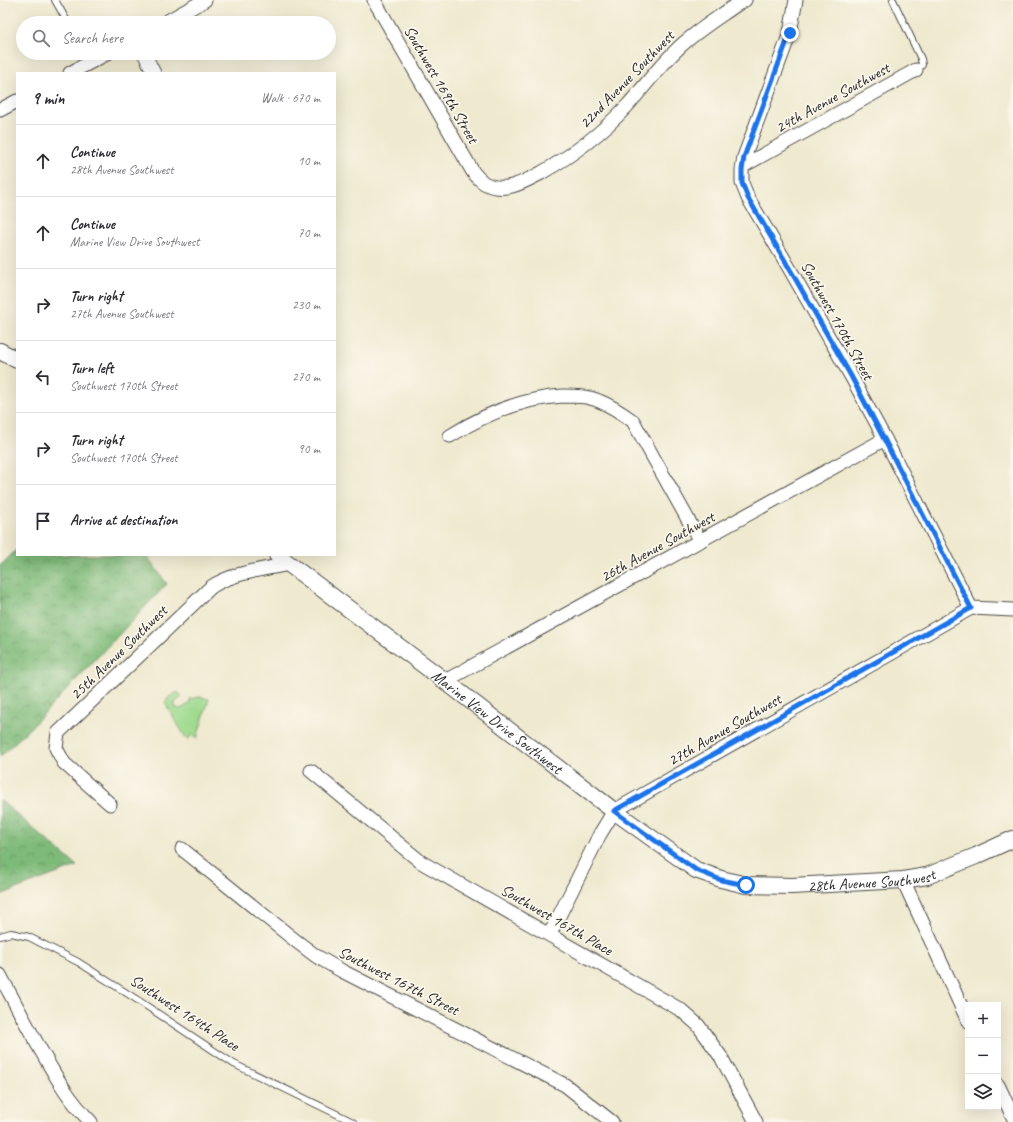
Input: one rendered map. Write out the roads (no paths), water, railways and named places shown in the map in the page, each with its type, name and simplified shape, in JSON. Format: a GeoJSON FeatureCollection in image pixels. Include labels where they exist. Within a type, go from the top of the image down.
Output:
{"type":"FeatureCollection","features":[{"type":"Feature","properties":{"kind":"street"},"geometry":{"type":"LineString","coordinates":[[176,16],[205,0]]}},
{"type":"Feature","properties":{"kind":"street","name":"Southwest 169th Street"},"geometry":{"type":"LineString","coordinates":[[374,0],[473,172],[483,182]]}},
{"type":"Feature","properties":{"kind":"street","name":"22nd Avenue Southwest"},"geometry":{"type":"LineString","coordinates":[[483,182],[496,187],[508,187],[523,182],[557,164],[583,146],[604,129],[623,110],[656,70],[684,42],[745,0]]}},
{"type":"Feature","properties":{"kind":"street","name":"Southwest 170th Street"},"geometry":{"type":"LineString","coordinates":[[796,0],[790,33],[744,157],[742,183],[748,198],[784,259],[884,439],[971,608]]}},
{"type":"Feature","properties":{"kind":"street"},"geometry":{"type":"LineString","coordinates":[[71,72],[85,60]]}},
{"type":"Feature","properties":{"kind":"street"},"geometry":{"type":"LineString","coordinates":[[148,60],[154,72]]}},
{"type":"Feature","properties":{"kind":"street","name":"24th Avenue Southwest"},"geometry":{"type":"LineString","coordinates":[[743,166],[916,70]]}},
{"type":"Feature","properties":{"kind":"street"},"geometry":{"type":"LineString","coordinates":[[0,110],[16,102]]}},
{"type":"Feature","properties":{"kind":"street"},"geometry":{"type":"LineString","coordinates":[[0,351],[16,359]]}},
{"type":"Feature","properties":{"kind":"street"},"geometry":{"type":"LineString","coordinates":[[450,436],[484,417],[506,407],[528,400],[554,396],[576,396],[598,400],[619,410],[633,421],[700,541]]}},
{"type":"Feature","properties":{"kind":"street","name":"26th Avenue Southwest"},"geometry":{"type":"LineString","coordinates":[[445,681],[884,439]]}},
{"type":"Feature","properties":{"kind":"street","name":"Marine View Drive Southwest"},"geometry":{"type":"LineString","coordinates":[[283,560],[445,681],[614,811],[696,870],[721,880]]}},
{"type":"Feature","properties":{"kind":"street","name":"25th Avenue Southwest"},"geometry":{"type":"LineString","coordinates":[[110,804],[61,759],[56,748],[58,732],[211,587],[234,575],[283,560]]}},
{"type":"Feature","properties":{"kind":"street"},"geometry":{"type":"LineString","coordinates":[[971,608],[1013,610]]}},
{"type":"Feature","properties":{"kind":"street","name":"27th Avenue Southwest"},"geometry":{"type":"LineString","coordinates":[[550,934],[600,834],[614,811],[971,608]]}},
{"type":"Feature","properties":{"kind":"street","name":"Southwest 167th Place"},"geometry":{"type":"LineString","coordinates":[[311,771],[421,862],[550,934],[681,1010],[698,1025],[721,1056],[756,1122]]}},
{"type":"Feature","properties":{"kind":"street","name":"28th Avenue Southwest"},"geometry":{"type":"LineString","coordinates":[[721,880],[746,885],[792,886],[903,880],[927,876],[1013,839]]}},
{"type":"Feature","properties":{"kind":"street","name":"Southwest 167th Street"},"geometry":{"type":"LineString","coordinates":[[182,849],[316,956],[348,974],[565,1085],[612,1122]]}},
{"type":"Feature","properties":{"kind":"street"},"geometry":{"type":"LineString","coordinates":[[903,880],[965,1014]]}},
{"type":"Feature","properties":{"kind":"street"},"geometry":{"type":"LineString","coordinates":[[0,975],[63,1090],[77,1109],[91,1122]]}},
{"type":"Feature","properties":{"kind":"street"},"geometry":{"type":"LineString","coordinates":[[1001,1091],[1013,1117]]}},
{"type":"Feature","properties":{"kind":"lane"},"geometry":{"type":"LineString","coordinates":[[55,0],[64,16]]}},
{"type":"Feature","properties":{"kind":"lane"},"geometry":{"type":"LineString","coordinates":[[893,0],[921,59],[922,65],[916,70]]}},
{"type":"Feature","properties":{"kind":"lane","name":"Southwest 164th Place"},"geometry":{"type":"LineString","coordinates":[[0,936],[11,933],[29,938],[78,962],[234,1064],[353,1122]]}}]}
